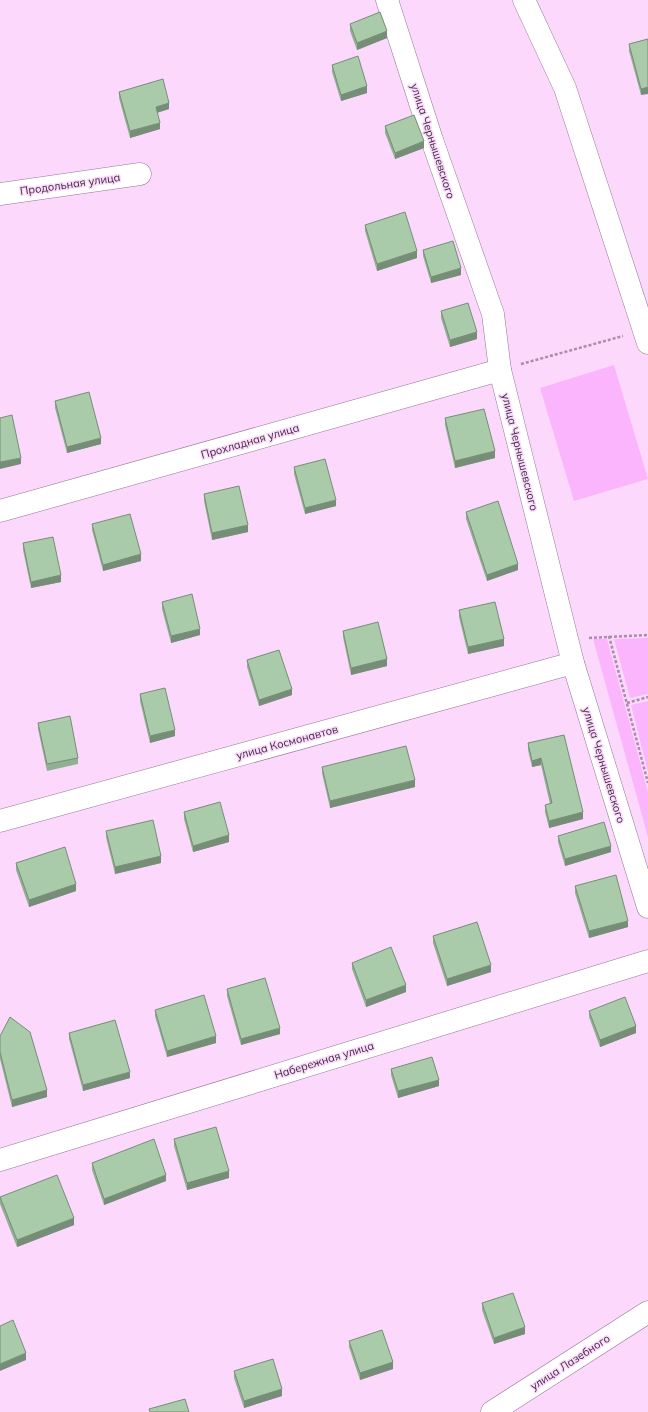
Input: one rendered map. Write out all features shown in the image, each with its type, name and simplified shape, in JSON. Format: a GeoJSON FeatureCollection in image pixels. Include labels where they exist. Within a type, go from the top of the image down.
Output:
{"type":"FeatureCollection","features":[{"type":"Feature","properties":{"kind":"street","name":"улица Чернышевского"},"geometry":{"type":"LineString","coordinates":[[387,0],[435,148],[493,314],[500,370],[573,664],[648,907]]}},
{"type":"Feature","properties":{"kind":"street"},"geometry":{"type":"LineString","coordinates":[[524,0],[565,88],[647,334]]}},
{"type":"Feature","properties":{"kind":"street","name":"Продольная улица"},"geometry":{"type":"LineString","coordinates":[[0,194],[140,174]]}},
{"type":"Feature","properties":{"kind":"street","name":"Прохладная улица"},"geometry":{"type":"LineString","coordinates":[[0,511],[500,370]]}},
{"type":"Feature","properties":{"kind":"street","name":"улица Космонавтов"},"geometry":{"type":"LineString","coordinates":[[0,821],[573,664]]}},
{"type":"Feature","properties":{"kind":"street","name":"Набережная улица"},"geometry":{"type":"LineString","coordinates":[[0,1160],[648,961]]}},
{"type":"Feature","properties":{"kind":"street","name":"улица Лазебного"},"geometry":{"type":"LineString","coordinates":[[492,1412],[648,1312]]}},
{"type":"Feature","properties":{"kind":"path"},"geometry":{"type":"LineString","coordinates":[[500,370],[647,334]]}},
{"type":"Feature","properties":{"kind":"path"},"geometry":{"type":"LineString","coordinates":[[568,639],[648,635]]}},
{"type":"Feature","properties":{"kind":"path"},"geometry":{"type":"LineString","coordinates":[[609,636],[648,783]]}},
{"type":"Feature","properties":{"kind":"path"},"geometry":{"type":"LineString","coordinates":[[627,703],[648,697]]}},
{"type":"Feature","properties":{"kind":"shaded area"},"geometry":{"type":"Polygon","coordinates":[[[614,365],[648,479],[574,501],[540,388],[614,365]]]}},
{"type":"Feature","properties":{"kind":"shaded area"},"geometry":{"type":"Polygon","coordinates":[[[648,638],[648,694],[630,698],[614,639],[648,638]]]}},
{"type":"Feature","properties":{"kind":"shaded area"},"geometry":{"type":"Polygon","coordinates":[[[593,639],[607,639],[648,792],[648,837],[593,639]]]}},
{"type":"Feature","properties":{"kind":"shaded area"},"geometry":{"type":"Polygon","coordinates":[[[648,701],[648,772],[631,705],[648,701]]]}},
{"type":"Feature","properties":{"kind":"building"},"geometry":{"type":"Polygon","coordinates":[[[380,12],[387,31],[357,43],[350,24],[380,12]]]}},
{"type":"Feature","properties":{"kind":"building"},"geometry":{"type":"Polygon","coordinates":[[[648,39],[648,87],[641,89],[629,44],[648,39]]]}},
{"type":"Feature","properties":{"kind":"building"},"geometry":{"type":"Polygon","coordinates":[[[358,56],[367,86],[341,95],[332,65],[358,56]]]}},
{"type":"Feature","properties":{"kind":"building"},"geometry":{"type":"Polygon","coordinates":[[[163,79],[169,103],[156,107],[160,123],[130,131],[119,92],[163,79]]]}},
{"type":"Feature","properties":{"kind":"building"},"geometry":{"type":"Polygon","coordinates":[[[414,115],[424,141],[395,153],[385,126],[414,115]]]}},
{"type":"Feature","properties":{"kind":"building"},"geometry":{"type":"Polygon","coordinates":[[[405,212],[417,251],[377,264],[365,225],[405,212]]]}},
{"type":"Feature","properties":{"kind":"building"},"geometry":{"type":"Polygon","coordinates":[[[453,241],[461,268],[431,277],[423,250],[453,241]]]}},
{"type":"Feature","properties":{"kind":"building"},"geometry":{"type":"Polygon","coordinates":[[[468,303],[477,332],[450,340],[441,311],[468,303]]]}},
{"type":"Feature","properties":{"kind":"building"},"geometry":{"type":"Polygon","coordinates":[[[89,392],[101,438],[67,447],[55,401],[89,392]]]}},
{"type":"Feature","properties":{"kind":"building"},"geometry":{"type":"Polygon","coordinates":[[[484,409],[495,451],[455,461],[445,418],[484,409]]]}},
{"type":"Feature","properties":{"kind":"building"},"geometry":{"type":"Polygon","coordinates":[[[12,415],[21,458],[0,462],[0,418],[12,415]]]}},
{"type":"Feature","properties":{"kind":"building"},"geometry":{"type":"Polygon","coordinates":[[[325,459],[336,500],[305,508],[294,467],[325,459]]]}},
{"type":"Feature","properties":{"kind":"building"},"geometry":{"type":"Polygon","coordinates":[[[239,486],[248,525],[212,533],[204,494],[239,486]]]}},
{"type":"Feature","properties":{"kind":"building"},"geometry":{"type":"Polygon","coordinates":[[[498,501],[518,564],[487,575],[466,512],[498,501]]]}},
{"type":"Feature","properties":{"kind":"building"},"geometry":{"type":"Polygon","coordinates":[[[130,514],[141,554],[103,565],[92,524],[130,514]]]}},
{"type":"Feature","properties":{"kind":"building"},"geometry":{"type":"Polygon","coordinates":[[[53,537],[61,575],[31,582],[23,543],[53,537]]]}},
{"type":"Feature","properties":{"kind":"building"},"geometry":{"type":"Polygon","coordinates":[[[192,594],[200,629],[171,636],[162,602],[192,594]]]}},
{"type":"Feature","properties":{"kind":"building"},"geometry":{"type":"Polygon","coordinates":[[[495,602],[504,639],[468,647],[459,610],[495,602]]]}},
{"type":"Feature","properties":{"kind":"building"},"geometry":{"type":"Polygon","coordinates":[[[378,622],[387,659],[351,668],[343,631],[378,622]]]}},
{"type":"Feature","properties":{"kind":"building"},"geometry":{"type":"Polygon","coordinates":[[[279,650],[292,689],[259,700],[247,660],[279,650]]]}},
{"type":"Feature","properties":{"kind":"building"},"geometry":{"type":"Polygon","coordinates":[[[165,688],[175,730],[150,736],[140,694],[165,688]]]}},
{"type":"Feature","properties":{"kind":"building"},"geometry":{"type":"Polygon","coordinates":[[[70,716],[78,758],[47,764],[38,723],[70,716]]]}},
{"type":"Feature","properties":{"kind":"building"},"geometry":{"type":"Polygon","coordinates":[[[564,735],[583,812],[549,821],[545,805],[552,803],[541,758],[532,761],[528,743],[564,735]]]}},
{"type":"Feature","properties":{"kind":"building"},"geometry":{"type":"Polygon","coordinates":[[[406,746],[415,780],[330,801],[322,767],[406,746]]]}},
{"type":"Feature","properties":{"kind":"building"},"geometry":{"type":"Polygon","coordinates":[[[220,802],[229,835],[193,846],[184,812],[220,802]]]}},
{"type":"Feature","properties":{"kind":"building"},"geometry":{"type":"Polygon","coordinates":[[[153,820],[161,856],[115,867],[106,831],[153,820]]]}},
{"type":"Feature","properties":{"kind":"building"},"geometry":{"type":"Polygon","coordinates":[[[604,822],[611,846],[565,859],[558,836],[604,822]]]}},
{"type":"Feature","properties":{"kind":"building"},"geometry":{"type":"Polygon","coordinates":[[[65,847],[76,884],[29,900],[16,863],[65,847]]]}},
{"type":"Feature","properties":{"kind":"building"},"geometry":{"type":"Polygon","coordinates":[[[616,875],[628,921],[589,931],[575,886],[616,875]]]}},
{"type":"Feature","properties":{"kind":"building"},"geometry":{"type":"Polygon","coordinates":[[[477,922],[491,965],[447,979],[433,936],[477,922]]]}},
{"type":"Feature","properties":{"kind":"building"},"geometry":{"type":"Polygon","coordinates":[[[391,947],[406,985],[366,1000],[352,963],[391,947]]]}},
{"type":"Feature","properties":{"kind":"building"},"geometry":{"type":"Polygon","coordinates":[[[265,978],[280,1028],[241,1039],[227,989],[265,978]]]}},
{"type":"Feature","properties":{"kind":"building"},"geometry":{"type":"Polygon","coordinates":[[[204,995],[216,1036],[167,1051],[155,1010],[204,995]]]}},
{"type":"Feature","properties":{"kind":"building"},"geometry":{"type":"Polygon","coordinates":[[[625,997],[636,1026],[600,1040],[589,1011],[625,997]]]}},
{"type":"Feature","properties":{"kind":"building"},"geometry":{"type":"Polygon","coordinates":[[[10,1017],[30,1032],[47,1090],[12,1100],[0,1052],[0,1036],[10,1017]]]}},
{"type":"Feature","properties":{"kind":"building"},"geometry":{"type":"Polygon","coordinates":[[[115,1020],[130,1072],[83,1085],[69,1033],[115,1020]]]}},
{"type":"Feature","properties":{"kind":"building"},"geometry":{"type":"Polygon","coordinates":[[[432,1057],[439,1080],[398,1091],[391,1069],[432,1057]]]}},
{"type":"Feature","properties":{"kind":"building"},"geometry":{"type":"Polygon","coordinates":[[[216,1127],[229,1171],[187,1183],[174,1139],[216,1127]]]}},
{"type":"Feature","properties":{"kind":"building"},"geometry":{"type":"Polygon","coordinates":[[[154,1139],[166,1175],[104,1199],[92,1163],[154,1139]]]}},
{"type":"Feature","properties":{"kind":"building"},"geometry":{"type":"Polygon","coordinates":[[[57,1175],[74,1218],[17,1240],[0,1197],[57,1175]]]}},
{"type":"Feature","properties":{"kind":"building"},"geometry":{"type":"Polygon","coordinates":[[[513,1293],[525,1327],[494,1338],[482,1303],[513,1293]]]}},
{"type":"Feature","properties":{"kind":"building"},"geometry":{"type":"Polygon","coordinates":[[[13,1320],[26,1353],[0,1364],[0,1326],[13,1320]]]}},
{"type":"Feature","properties":{"kind":"building"},"geometry":{"type":"Polygon","coordinates":[[[382,1330],[393,1362],[360,1373],[349,1341],[382,1330]]]}},
{"type":"Feature","properties":{"kind":"building"},"geometry":{"type":"Polygon","coordinates":[[[273,1359],[282,1389],[244,1401],[234,1371],[273,1359]]]}},
{"type":"Feature","properties":{"kind":"building"},"geometry":{"type":"Polygon","coordinates":[[[185,1399],[189,1412],[150,1412],[149,1409],[185,1399]]]}}]}
